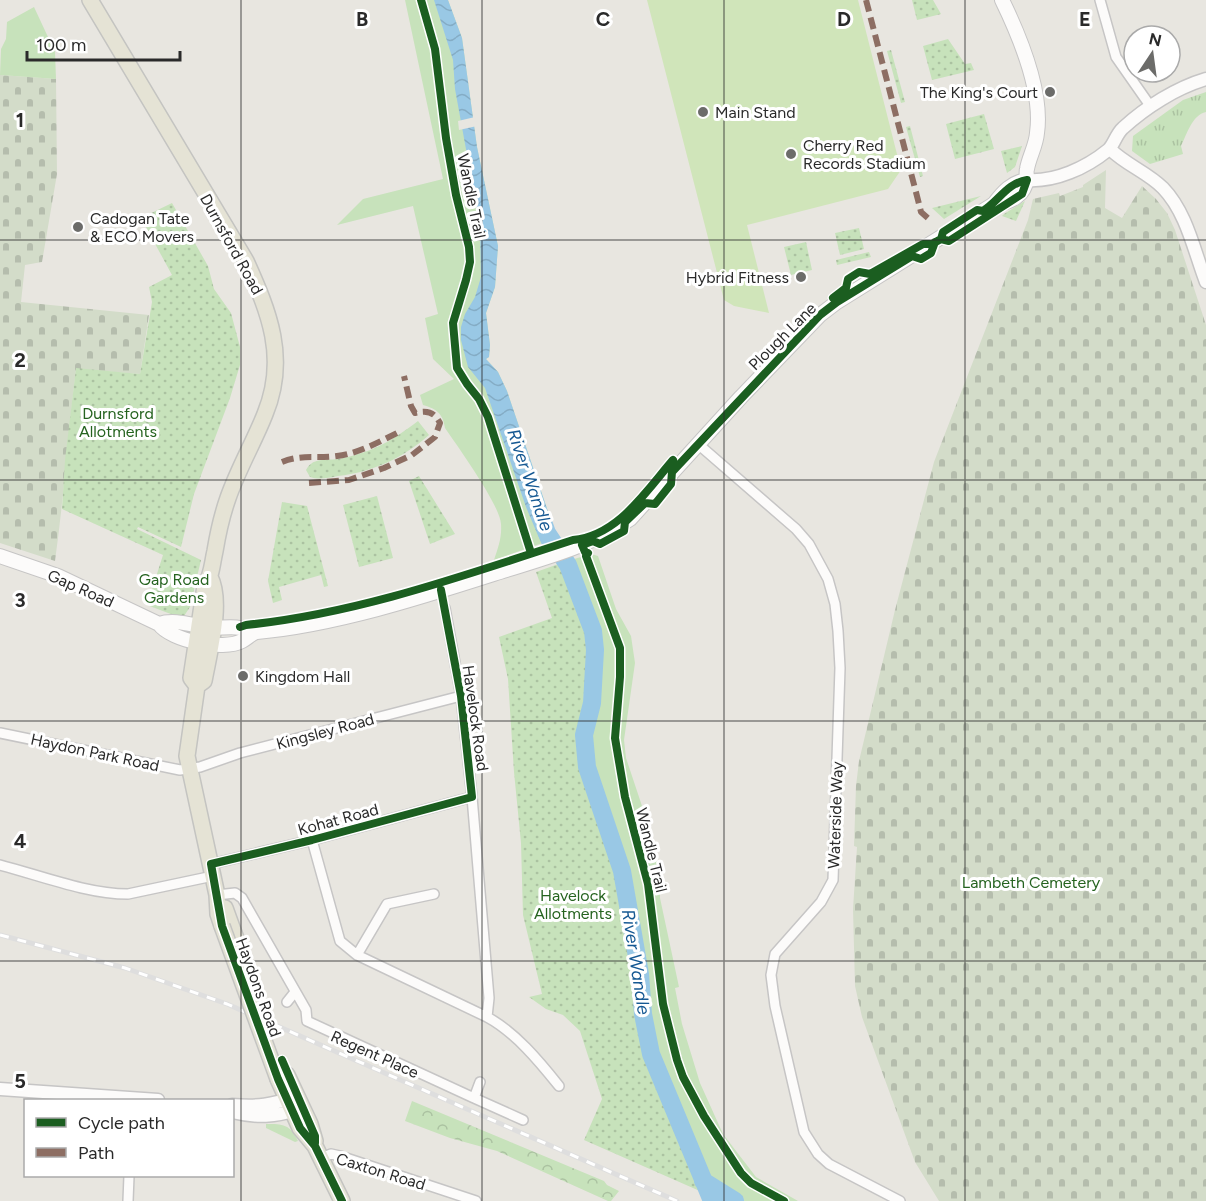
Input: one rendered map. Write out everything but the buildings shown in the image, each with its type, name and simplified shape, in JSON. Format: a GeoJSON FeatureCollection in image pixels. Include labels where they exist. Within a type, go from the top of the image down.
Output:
{"type":"FeatureCollection","features":[{"type":"Feature","properties":{"kind":"main road","name":"Durnsford Road"},"geometry":{"type":"LineString","coordinates":[[90,0],[246,261],[263,299],[276,351],[276,371],[272,394],[228,497],[219,531],[210,577],[216,587],[203,643]]}},
{"type":"Feature","properties":{"kind":"main road"},"geometry":{"type":"LineString","coordinates":[[1002,0],[1026,53],[1039,112],[1037,136],[1027,168],[1027,180]]}},
{"type":"Feature","properties":{"kind":"main road","name":"Plough Lane"},"geometry":{"type":"LineString","coordinates":[[203,643],[240,643],[254,633],[369,611],[543,558],[612,531],[630,519],[820,315],[837,302],[994,204],[1017,181],[1027,180]]}},
{"type":"Feature","properties":{"kind":"main road","name":"Gap Road"},"geometry":{"type":"LineString","coordinates":[[0,556],[58,576],[159,624],[164,630],[178,637],[203,643]]}},
{"type":"Feature","properties":{"kind":"main road","name":"Gap Road"},"geometry":{"type":"LineString","coordinates":[[159,624],[168,621],[206,627]]}},
{"type":"Feature","properties":{"kind":"main road","name":"Plough Lane"},"geometry":{"type":"LineString","coordinates":[[206,627],[240,627],[254,633]]}},
{"type":"Feature","properties":{"kind":"main road","name":"Haydons Road"},"geometry":{"type":"LineString","coordinates":[[203,643],[204,681],[197,686],[188,750],[217,896],[218,914],[226,925],[295,1104],[300,1128],[318,1152],[342,1201]]}},
{"type":"Feature","properties":{"kind":"street"},"geometry":{"type":"LineString","coordinates":[[1100,0],[1116,57],[1151,107]]}},
{"type":"Feature","properties":{"kind":"street"},"geometry":{"type":"LineString","coordinates":[[1027,180],[1039,181],[1070,173],[1110,149],[1115,137],[1122,129],[1151,107],[1179,89],[1206,79]]}},
{"type":"Feature","properties":{"kind":"street"},"geometry":{"type":"LineString","coordinates":[[1110,149],[1121,160],[1147,175],[1168,194],[1180,213],[1206,282]]}},
{"type":"Feature","properties":{"kind":"street","name":"Waterside Way"},"geometry":{"type":"LineString","coordinates":[[698,444],[796,529],[809,544],[828,579],[836,613],[840,668],[833,880],[821,902],[775,954],[771,975],[775,1006],[804,1132],[818,1154],[829,1164],[900,1201]]}},
{"type":"Feature","properties":{"kind":"street","name":"Havelock Road"},"geometry":{"type":"LineString","coordinates":[[445,608],[461,696],[472,797],[489,998],[487,1017]]}},
{"type":"Feature","properties":{"kind":"street","name":"Kingsley Road"},"geometry":{"type":"LineString","coordinates":[[190,769],[240,753],[461,696]]}},
{"type":"Feature","properties":{"kind":"street","name":"Haydon Park Road"},"geometry":{"type":"LineString","coordinates":[[0,733],[178,770],[190,769]]}},
{"type":"Feature","properties":{"kind":"street","name":"Kohat Road"},"geometry":{"type":"LineString","coordinates":[[0,865],[101,892],[135,893],[312,840],[472,797]]}},
{"type":"Feature","properties":{"kind":"street"},"geometry":{"type":"LineString","coordinates":[[312,840],[340,941],[357,955],[496,1022],[540,1062],[559,1086]]}},
{"type":"Feature","properties":{"kind":"street","name":"Regent Place"},"geometry":{"type":"LineString","coordinates":[[217,896],[235,893],[242,898],[306,1010],[307,1021],[523,1120]]}},
{"type":"Feature","properties":{"kind":"street"},"geometry":{"type":"LineString","coordinates":[[357,955],[387,904],[434,894]]}},
{"type":"Feature","properties":{"kind":"street"},"geometry":{"type":"LineString","coordinates":[[287,1002],[295,992]]}},
{"type":"Feature","properties":{"kind":"street"},"geometry":{"type":"LineString","coordinates":[[474,1098],[480,1082]]}},
{"type":"Feature","properties":{"kind":"street"},"geometry":{"type":"LineString","coordinates":[[0,1089],[121,1099]]}},
{"type":"Feature","properties":{"kind":"street"},"geometry":{"type":"LineString","coordinates":[[234,1105],[259,1107],[295,1104]]}},
{"type":"Feature","properties":{"kind":"street"},"geometry":{"type":"LineString","coordinates":[[234,1112],[261,1117],[273,1116],[295,1104]]}},
{"type":"Feature","properties":{"kind":"street","name":"Caxton Road"},"geometry":{"type":"LineString","coordinates":[[318,1152],[340,1156],[476,1201]]}},
{"type":"Feature","properties":{"kind":"street"},"geometry":{"type":"LineString","coordinates":[[128,1201],[129,1177]]}},
{"type":"Feature","properties":{"kind":"green space"},"geometry":{"type":"Polygon","coordinates":[[[405,0],[448,0],[462,38],[477,147],[498,246],[495,287],[486,313],[490,345],[489,357],[486,359],[498,372],[507,391],[557,538],[494,560],[501,534],[499,515],[478,476],[445,428],[443,419],[436,410],[423,405],[420,395],[454,379],[433,359],[425,318],[438,314],[413,206],[337,225],[363,199],[443,179],[405,0]]]}},
{"type":"Feature","properties":{"kind":"green space","name":"Cherry Red Records Stadium"},"geometry":{"type":"Polygon","coordinates":[[[647,0],[858,0],[901,170],[888,189],[747,225],[769,313],[734,306],[724,300],[647,0]]]}},
{"type":"Feature","properties":{"kind":"green space"},"geometry":{"type":"Polygon","coordinates":[[[912,0],[933,0],[941,14],[917,20],[912,0]]]}},
{"type":"Feature","properties":{"kind":"green space"},"geometry":{"type":"Polygon","coordinates":[[[34,7],[55,52],[56,79],[0,75],[1,49],[6,39],[7,22],[34,7]]]}},
{"type":"Feature","properties":{"kind":"green space"},"geometry":{"type":"Polygon","coordinates":[[[948,39],[965,64],[971,63],[974,70],[932,80],[923,46],[948,39]]]}},
{"type":"Feature","properties":{"kind":"green space"},"geometry":{"type":"Polygon","coordinates":[[[891,50],[905,102],[901,103],[887,51],[891,50]]]}},
{"type":"Feature","properties":{"kind":"green space"},"geometry":{"type":"Polygon","coordinates":[[[0,75],[56,79],[57,174],[42,262],[25,265],[21,302],[149,315],[140,374],[76,369],[55,561],[0,543],[0,75]]]}},
{"type":"Feature","properties":{"kind":"green space"},"geometry":{"type":"Polygon","coordinates":[[[1206,92],[1206,112],[1197,117],[1190,126],[1181,146],[1183,154],[1150,164],[1132,151],[1133,136],[1183,100],[1206,92]]]}},
{"type":"Feature","properties":{"kind":"green space"},"geometry":{"type":"Polygon","coordinates":[[[984,114],[994,149],[955,159],[946,124],[984,114]]]}},
{"type":"Feature","properties":{"kind":"green space"},"geometry":{"type":"Polygon","coordinates":[[[910,126],[923,176],[920,177],[906,127],[910,126]]]}},
{"type":"Feature","properties":{"kind":"green space"},"geometry":{"type":"Polygon","coordinates":[[[1022,146],[1015,167],[1007,173],[1001,151],[1022,146]]]}},
{"type":"Feature","properties":{"kind":"green space","name":"Lambeth Cemetery"},"geometry":{"type":"Polygon","coordinates":[[[1106,170],[1105,208],[1122,218],[1142,186],[1167,213],[1175,230],[1206,325],[1206,1201],[939,1201],[915,1162],[862,1017],[855,986],[853,909],[857,847],[854,846],[859,761],[895,610],[934,462],[1028,220],[1033,199],[1059,193],[1060,196],[1083,187],[1106,170]]]}},
{"type":"Feature","properties":{"kind":"green space"},"geometry":{"type":"Polygon","coordinates":[[[981,196],[944,219],[932,208],[981,196]]]}},
{"type":"Feature","properties":{"kind":"green space"},"geometry":{"type":"Polygon","coordinates":[[[1025,201],[1016,221],[1002,216],[1004,214],[1025,201]]]}},
{"type":"Feature","properties":{"kind":"green space"},"geometry":{"type":"Polygon","coordinates":[[[172,203],[208,266],[214,289],[231,313],[240,347],[240,365],[194,494],[181,547],[138,527],[137,529],[201,560],[190,607],[184,616],[176,616],[147,605],[163,555],[62,509],[65,460],[76,368],[140,374],[152,302],[149,287],[172,275],[141,218],[172,203]]]}},
{"type":"Feature","properties":{"kind":"green space"},"geometry":{"type":"Polygon","coordinates":[[[859,228],[864,249],[840,255],[835,233],[859,228]]]}},
{"type":"Feature","properties":{"kind":"green space"},"geometry":{"type":"Polygon","coordinates":[[[806,242],[812,270],[791,275],[784,247],[806,242]]]}},
{"type":"Feature","properties":{"kind":"green space"},"geometry":{"type":"Polygon","coordinates":[[[869,252],[871,257],[837,265],[836,260],[869,252]]]}},
{"type":"Feature","properties":{"kind":"green space"},"geometry":{"type":"Polygon","coordinates":[[[418,421],[429,435],[409,451],[387,463],[351,474],[324,478],[310,477],[306,470],[313,462],[343,458],[374,448],[418,421]]]}},
{"type":"Feature","properties":{"kind":"green space"},"geometry":{"type":"Polygon","coordinates":[[[419,476],[455,534],[430,544],[409,481],[419,476]]]}},
{"type":"Feature","properties":{"kind":"green space"},"geometry":{"type":"Polygon","coordinates":[[[377,496],[393,558],[359,567],[343,505],[377,496]]]}},
{"type":"Feature","properties":{"kind":"green space"},"geometry":{"type":"Polygon","coordinates":[[[282,502],[307,506],[328,586],[324,587],[321,575],[279,587],[282,600],[273,603],[268,581],[282,502]]]}},
{"type":"Feature","properties":{"kind":"green space"},"geometry":{"type":"Polygon","coordinates":[[[591,554],[598,556],[616,609],[631,636],[635,663],[624,740],[626,758],[648,824],[660,874],[660,898],[679,987],[675,988],[682,1024],[700,1083],[723,1134],[756,1177],[798,1201],[712,1201],[702,1192],[649,1053],[640,1016],[623,893],[613,855],[587,782],[579,744],[589,641],[564,562],[591,554]]]}},
{"type":"Feature","properties":{"kind":"green space","name":"Havelock Allotments"},"geometry":{"type":"Polygon","coordinates":[[[564,562],[589,641],[579,744],[582,763],[613,855],[623,893],[637,998],[649,1053],[702,1192],[584,1140],[602,1099],[580,1031],[563,1015],[546,1009],[529,997],[542,994],[523,915],[521,843],[508,679],[499,637],[552,618],[536,572],[564,562]]]}},
{"type":"Feature","properties":{"kind":"green space"},"geometry":{"type":"Polygon","coordinates":[[[412,1101],[604,1181],[619,1191],[611,1201],[608,1201],[497,1151],[450,1138],[405,1121],[412,1101]]]}},
{"type":"Feature","properties":{"kind":"green space"},"geometry":{"type":"Polygon","coordinates":[[[266,1124],[277,1124],[289,1128],[298,1141],[295,1142],[266,1128],[266,1124]]]}},
{"type":"Feature","properties":{"kind":"water"},"geometry":{"type":"Polygon","coordinates":[[[434,0],[448,0],[462,38],[477,147],[498,246],[495,287],[486,313],[490,345],[489,357],[486,359],[498,372],[507,391],[557,538],[542,545],[526,507],[485,388],[468,367],[461,340],[461,327],[465,314],[475,297],[481,277],[480,226],[455,89],[453,60],[434,0]]]}},
{"type":"Feature","properties":{"kind":"pier"},"geometry":{"type":"Polygon","coordinates":[[[475,117],[477,126],[459,130],[458,121],[475,117]]]}},
{"type":"Feature","properties":{"kind":"waterway","name":"River Wandle"},"geometry":{"type":"LineString","coordinates":[[542,519],[547,533],[568,565],[593,631],[595,650],[592,703],[584,735],[587,767],[622,871],[651,1054],[712,1201]]}},
{"type":"Feature","properties":{"kind":"waterway"},"geometry":{"type":"LineString","coordinates":[[703,1181],[735,1201]]}},
{"type":"Feature","properties":{"kind":"railway"},"geometry":{"type":"LineString","coordinates":[[0,935],[125,968],[227,1004],[677,1201]]}},
{"type":"Feature","properties":{"kind":"marked path"},"geometry":{"type":"LineString","coordinates":[[866,0],[921,212],[929,219]]}},
{"type":"Feature","properties":{"kind":"marked path"},"geometry":{"type":"LineString","coordinates":[[309,483],[349,480],[384,468],[412,455],[435,437],[440,423],[430,413],[415,413],[411,406],[404,376]]}},
{"type":"Feature","properties":{"kind":"marked path"},"geometry":{"type":"LineString","coordinates":[[282,462],[303,457],[329,457],[353,453],[397,433]]}},
{"type":"Feature","properties":{"kind":"cycle path","name":"Wandle Trail"},"geometry":{"type":"LineString","coordinates":[[421,0],[435,49],[446,138],[456,195],[469,247],[470,262],[453,323],[457,368],[479,399],[488,417],[531,553]]}},
{"type":"Feature","properties":{"kind":"cycle path"},"geometry":{"type":"LineString","coordinates":[[1027,180],[1022,194],[949,241],[941,239],[943,232],[977,210],[983,211],[1009,188],[1027,180]]}},
{"type":"Feature","properties":{"kind":"cycle path"},"geometry":{"type":"LineString","coordinates":[[833,298],[846,288],[848,279],[859,272],[870,274],[923,244],[932,244],[941,239]]}},
{"type":"Feature","properties":{"kind":"cycle path","name":"Wandle Trail"},"geometry":{"type":"LineString","coordinates":[[784,1201],[751,1183],[741,1173],[704,1116],[683,1077],[677,1060],[663,1004],[648,884],[625,797],[615,738],[620,648],[586,556],[588,553],[582,545],[593,541],[600,544],[624,531],[625,522],[645,503],[655,504],[671,484],[672,472],[820,315],[912,256],[921,259],[931,253],[935,242]]}},
{"type":"Feature","properties":{"kind":"cycle path"},"geometry":{"type":"LineString","coordinates":[[240,627],[330,612],[371,602],[589,537],[604,530],[630,510],[673,460]]}},
{"type":"Feature","properties":{"kind":"cycle path"},"geometry":{"type":"LineString","coordinates":[[342,1201],[315,1146],[300,1128],[278,1079],[222,926],[211,864],[312,840],[472,797],[461,696],[441,590]]}},
{"type":"Feature","properties":{"kind":"cycle path"},"geometry":{"type":"LineString","coordinates":[[282,1060],[315,1136],[315,1143]]}},
{"type":"Feature","properties":{"kind":"place","name":"The King's Court"},"geometry":{"type":"Point","coordinates":[1050,92]}},
{"type":"Feature","properties":{"kind":"place","name":"Main Stand"},"geometry":{"type":"Point","coordinates":[703,112]}},
{"type":"Feature","properties":{"kind":"place","name":"Cherry Red Records Stadium"},"geometry":{"type":"Point","coordinates":[791,154]}},
{"type":"Feature","properties":{"kind":"place","name":"Cadogan Tate & ECO Movers"},"geometry":{"type":"Point","coordinates":[78,227]}},
{"type":"Feature","properties":{"kind":"place","name":"Hybrid Fitness"},"geometry":{"type":"Point","coordinates":[801,277]}},
{"type":"Feature","properties":{"kind":"place","name":"Kingdom Hall"},"geometry":{"type":"Point","coordinates":[243,676]}},
{"type":"Feature","properties":{"kind":"park label","name":"Durnsford Allotments"},"geometry":{"type":"Point","coordinates":[118,422]}},
{"type":"Feature","properties":{"kind":"park label","name":"Gap Road Gardens"},"geometry":{"type":"Point","coordinates":[174,588]}}]}
